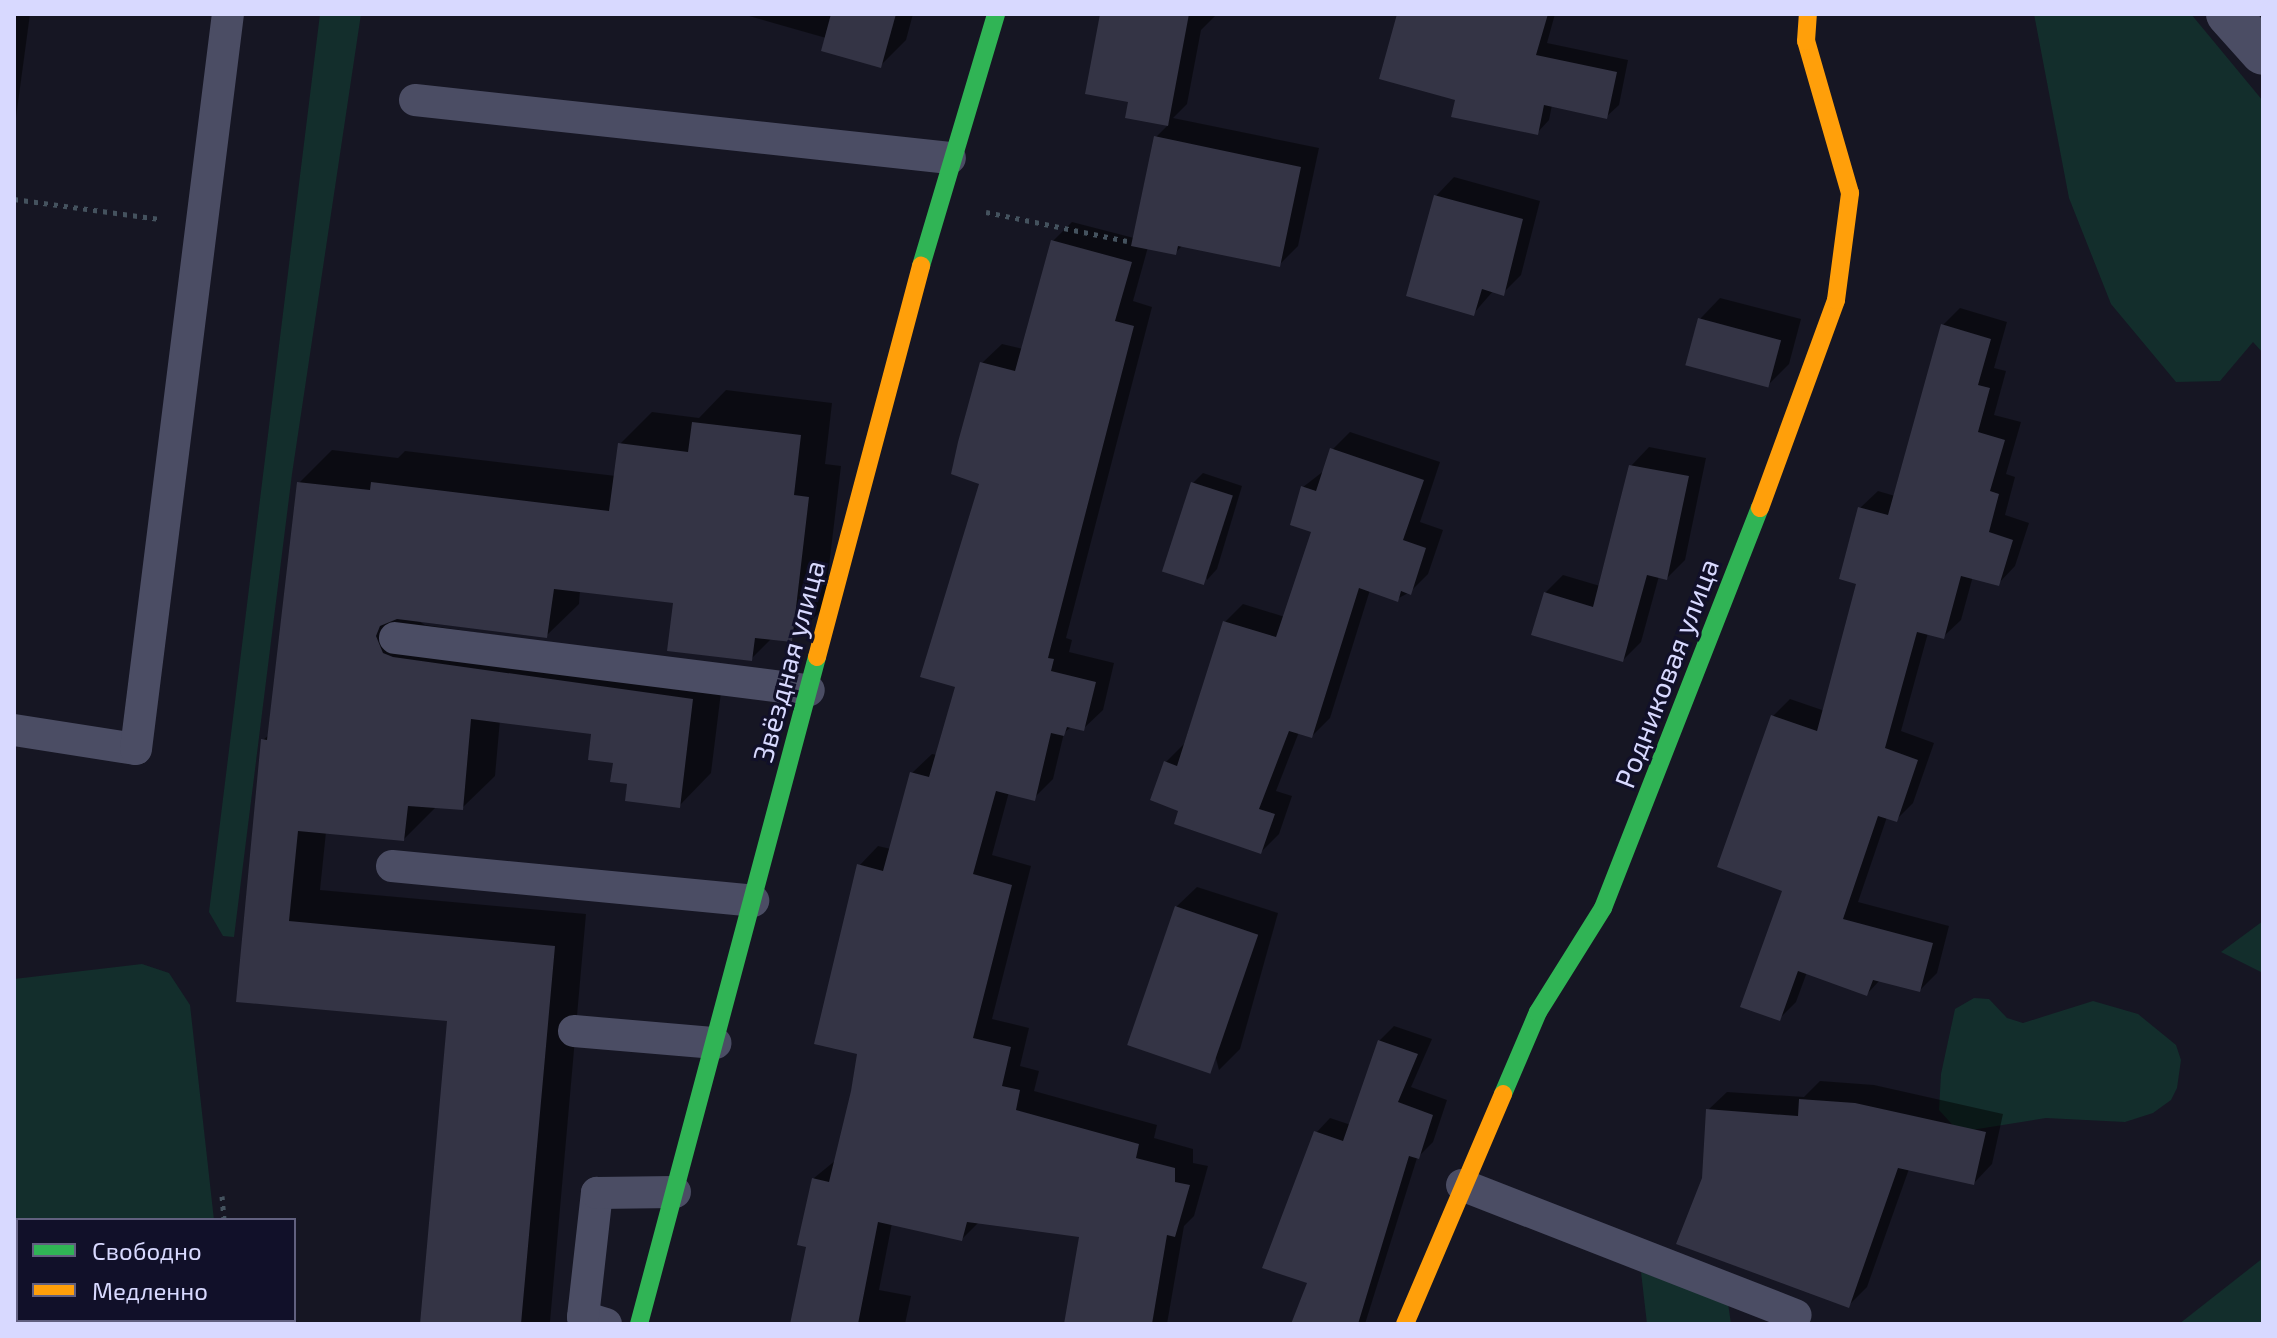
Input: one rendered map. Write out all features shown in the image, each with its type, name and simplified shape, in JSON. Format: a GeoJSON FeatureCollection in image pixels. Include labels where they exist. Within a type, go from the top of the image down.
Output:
{"type":"FeatureCollection","features":[{"type":"Feature","properties":{"kind":"street","name":"Звёздная улица"},"geometry":{"type":"LineString","coordinates":[[639,1324],[950,158],[996,14]]}},
{"type":"Feature","properties":{"kind":"street","name":"Родниковая улица"},"geometry":{"type":"LineString","coordinates":[[1405,1324],[1538,1012],[1603,908],[1774,474],[1836,300],[1850,193],[1806,41],[1808,14]]}},
{"type":"Feature","properties":{"kind":"street"},"geometry":{"type":"LineString","coordinates":[[2228,14],[2263,53]]}},
{"type":"Feature","properties":{"kind":"lane"},"geometry":{"type":"LineString","coordinates":[[14,730],[136,749],[228,14]]}},
{"type":"Feature","properties":{"kind":"lane"},"geometry":{"type":"LineString","coordinates":[[415,100],[950,158]]}},
{"type":"Feature","properties":{"kind":"lane"},"geometry":{"type":"LineString","coordinates":[[395,638],[809,690]]}},
{"type":"Feature","properties":{"kind":"lane"},"geometry":{"type":"LineString","coordinates":[[392,866],[753,901]]}},
{"type":"Feature","properties":{"kind":"lane"},"geometry":{"type":"LineString","coordinates":[[574,1031],[715,1043]]}},
{"type":"Feature","properties":{"kind":"lane"},"geometry":{"type":"LineString","coordinates":[[1462,1185],[1796,1315]]}},
{"type":"Feature","properties":{"kind":"lane"},"geometry":{"type":"LineString","coordinates":[[606,1324],[583,1317],[597,1193],[675,1192]]}},
{"type":"Feature","properties":{"kind":"path"},"geometry":{"type":"LineString","coordinates":[[978,210],[1127,241]]}},
{"type":"Feature","properties":{"kind":"path"},"geometry":{"type":"LineString","coordinates":[[222,1196],[224,1218]]}},
{"type":"Feature","properties":{"kind":"green space"},"geometry":{"type":"Polygon","coordinates":[[[320,14],[361,14],[292,474],[234,937],[223,936],[209,912],[320,14]]]}},
{"type":"Feature","properties":{"kind":"green space"},"geometry":{"type":"Polygon","coordinates":[[[2034,14],[2191,14],[2263,101],[2263,353],[2253,342],[2220,381],[2176,382],[2111,304],[2069,198],[2034,14]]]}},
{"type":"Feature","properties":{"kind":"green space"},"geometry":{"type":"Polygon","coordinates":[[[2263,921],[2263,973],[2221,952],[2263,921]]]}},
{"type":"Feature","properties":{"kind":"green space"},"geometry":{"type":"Polygon","coordinates":[[[142,964],[169,973],[190,1005],[214,1218],[16,1218],[16,1322],[226,1324],[14,1324],[14,979],[142,964]]]}},
{"type":"Feature","properties":{"kind":"green space"},"geometry":{"type":"Polygon","coordinates":[[[1974,998],[1989,999],[2007,1018],[2023,1023],[2093,1001],[2138,1014],[2176,1045],[2181,1060],[2177,1088],[2171,1100],[2153,1113],[2125,1122],[2046,1118],[1959,1132],[1939,1110],[1941,1074],[1955,1009],[1974,998]]]}},
{"type":"Feature","properties":{"kind":"green space"},"geometry":{"type":"Polygon","coordinates":[[[2263,1258],[2263,1324],[2179,1324],[2263,1258]]]}},
{"type":"Feature","properties":{"kind":"green space"},"geometry":{"type":"Polygon","coordinates":[[[1641,1272],[1728,1303],[1731,1324],[1647,1324],[1641,1272]]]}},
{"type":"Feature","properties":{"kind":"building"},"geometry":{"type":"Polygon","coordinates":[[[831,14],[896,14],[881,68],[821,51],[831,14]]]}},
{"type":"Feature","properties":{"kind":"building"},"geometry":{"type":"Polygon","coordinates":[[[1100,14],[1189,14],[1168,126],[1125,118],[1128,102],[1085,94],[1100,14]]]}},
{"type":"Feature","properties":{"kind":"building"},"geometry":{"type":"Polygon","coordinates":[[[1397,14],[1548,14],[1536,55],[1617,72],[1607,119],[1544,105],[1538,135],[1451,117],[1455,100],[1379,79],[1397,14]]]}},
{"type":"Feature","properties":{"kind":"building"},"geometry":{"type":"Polygon","coordinates":[[[1154,136],[1301,167],[1280,267],[1178,246],[1176,255],[1131,246],[1154,136]]]}},
{"type":"Feature","properties":{"kind":"building"},"geometry":{"type":"Polygon","coordinates":[[[1434,195],[1523,219],[1504,296],[1482,289],[1474,316],[1406,296],[1434,195]]]}},
{"type":"Feature","properties":{"kind":"building"},"geometry":{"type":"Polygon","coordinates":[[[1051,240],[1132,262],[1115,321],[1134,326],[1048,658],[1054,659],[1051,671],[1096,682],[1084,731],[1067,727],[1064,736],[1051,733],[1035,801],[996,791],[973,874],[1012,885],[973,1038],[1011,1047],[1002,1086],[1020,1090],[1016,1110],[1139,1144],[1136,1158],[1175,1168],[1175,1182],[1190,1185],[1175,1237],[1167,1235],[1152,1324],[1064,1324],[1079,1237],[967,1222],[962,1241],[878,1222],[858,1324],[790,1324],[806,1247],[797,1245],[812,1178],[829,1182],[857,1054],[814,1044],[857,864],[883,871],[910,772],[929,777],[955,687],[920,677],[979,484],[951,474],[958,442],[980,362],[1015,371],[1051,240]]]}},
{"type":"Feature","properties":{"kind":"building"},"geometry":{"type":"Polygon","coordinates":[[[1698,318],[1781,340],[1768,388],[1685,365],[1698,318]]]}},
{"type":"Feature","properties":{"kind":"building"},"geometry":{"type":"Polygon","coordinates":[[[1941,324],[1991,339],[1978,385],[1990,388],[1978,432],[2005,440],[1990,491],[1999,494],[1989,532],[2013,540],[1999,586],[1961,576],[1944,639],[1917,632],[1885,748],[1918,760],[1897,822],[1878,816],[1843,919],[1933,943],[1920,992],[1873,980],[1867,996],[1798,971],[1780,1021],[1740,1007],[1782,891],[1717,867],[1771,715],[1817,731],[1856,584],[1839,579],[1858,507],[1888,515],[1941,324]]]}},
{"type":"Feature","properties":{"kind":"building"},"geometry":{"type":"Polygon","coordinates":[[[692,422],[801,435],[794,495],[809,497],[792,642],[755,638],[752,661],[667,651],[673,603],[554,589],[547,638],[397,619],[380,626],[376,636],[383,653],[393,657],[693,699],[680,808],[625,801],[627,784],[610,782],[613,763],[588,760],[591,734],[471,719],[463,810],[408,806],[404,841],[298,831],[289,921],[555,946],[521,1324],[420,1324],[447,1021],[236,1002],[261,739],[267,740],[297,482],[370,490],[371,482],[609,511],[618,443],[688,452],[692,422]]]}},
{"type":"Feature","properties":{"kind":"building"},"geometry":{"type":"Polygon","coordinates":[[[1330,448],[1424,480],[1403,540],[1426,548],[1411,595],[1401,591],[1398,602],[1359,588],[1312,738],[1289,731],[1259,809],[1275,814],[1261,854],[1174,824],[1178,811],[1150,800],[1164,761],[1177,766],[1223,621],[1276,637],[1311,532],[1290,525],[1301,486],[1316,491],[1330,448]]]}},
{"type":"Feature","properties":{"kind":"building"},"geometry":{"type":"Polygon","coordinates":[[[1629,465],[1689,476],[1667,580],[1647,575],[1623,662],[1531,635],[1544,592],[1593,607],[1629,465]]]}},
{"type":"Feature","properties":{"kind":"building"},"geometry":{"type":"Polygon","coordinates":[[[1191,482],[1233,496],[1204,585],[1162,571],[1191,482]]]}},
{"type":"Feature","properties":{"kind":"building"},"geometry":{"type":"Polygon","coordinates":[[[1175,906],[1258,935],[1210,1074],[1127,1045],[1175,906]]]}},
{"type":"Feature","properties":{"kind":"building"},"geometry":{"type":"Polygon","coordinates":[[[1378,1040],[1418,1054],[1398,1102],[1433,1115],[1419,1159],[1409,1156],[1358,1324],[1291,1324],[1307,1283],[1262,1268],[1314,1131],[1343,1141],[1378,1040]]]}},
{"type":"Feature","properties":{"kind":"building"},"geometry":{"type":"Polygon","coordinates":[[[1799,1099],[1855,1103],[1986,1132],[1974,1185],[1898,1168],[1849,1308],[1676,1244],[1702,1178],[1706,1109],[1798,1116],[1799,1099]]]}},
{"type":"Feature","properties":{"kind":"traffic: fast"},"geometry":{"type":"LineString","coordinates":[[921,266],[996,14]]}},
{"type":"Feature","properties":{"kind":"traffic: fast"},"geometry":{"type":"LineString","coordinates":[[1503,1094],[1538,1012],[1603,908],[1760,508]]}},
{"type":"Feature","properties":{"kind":"traffic: fast"},"geometry":{"type":"LineString","coordinates":[[639,1324],[817,657]]}},
{"type":"Feature","properties":{"kind":"traffic: slow"},"geometry":{"type":"LineString","coordinates":[[1760,508],[1836,300],[1850,193],[1806,41],[1808,14]]}},
{"type":"Feature","properties":{"kind":"traffic: slow"},"geometry":{"type":"LineString","coordinates":[[817,657],[921,266]]}},
{"type":"Feature","properties":{"kind":"traffic: slow"},"geometry":{"type":"LineString","coordinates":[[1405,1324],[1503,1094]]}}]}
